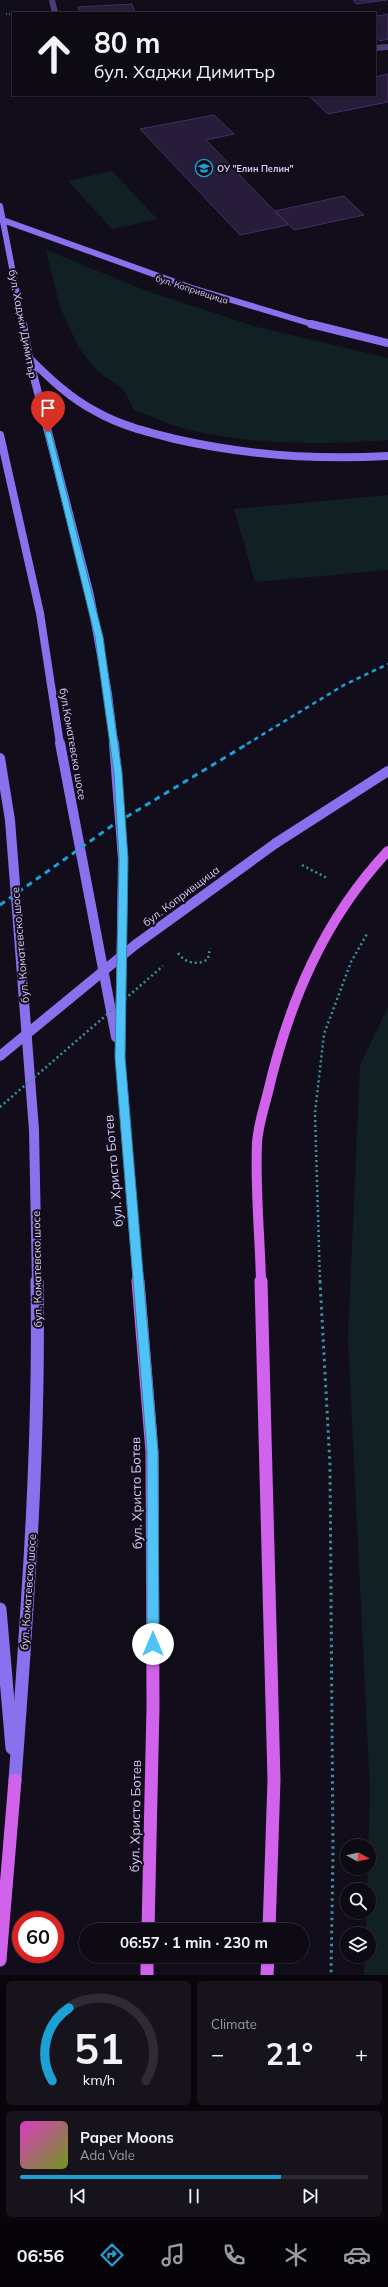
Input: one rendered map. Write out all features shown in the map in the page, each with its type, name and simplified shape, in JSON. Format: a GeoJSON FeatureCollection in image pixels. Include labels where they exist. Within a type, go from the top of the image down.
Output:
{"type":"FeatureCollection","features":[{"type":"Feature","properties":{"kind":"main road","name":"бул. Хаджи Димитър"},"geometry":{"type":"LineString","coordinates":[[0,206],[29,358],[90,595],[108,694],[118,773],[123,859],[120,1057]]}},
{"type":"Feature","properties":{"kind":"main road","name":"бул. Копривщица"},"geometry":{"type":"LineString","coordinates":[[0,219],[184,287],[309,325],[388,343]]}},
{"type":"Feature","properties":{"kind":"main road"},"geometry":{"type":"LineString","coordinates":[[29,358],[72,397],[94,411],[133,427],[156,434],[228,450],[265,455],[316,458],[388,456]]}},
{"type":"Feature","properties":{"kind":"main road","name":"бул.Коматевско шосе"},"geometry":{"type":"LineString","coordinates":[[0,435],[40,613],[54,708],[76,834],[120,1057]]}},
{"type":"Feature","properties":{"kind":"main road","name":"бул. Коматевско шосе"},"geometry":{"type":"LineString","coordinates":[[0,758],[10,820],[34,1130],[38,1318],[32,1541],[14,1780]]}},
{"type":"Feature","properties":{"kind":"main road","name":"бул. Копривщица"},"geometry":{"type":"LineString","coordinates":[[0,1056],[87,982],[222,879],[388,771]]}},
{"type":"Feature","properties":{"kind":"main road"},"geometry":{"type":"LineString","coordinates":[[269,1923],[274,1780],[257,1141],[272,1075],[298,991],[336,917],[368,872],[388,851]]}},
{"type":"Feature","properties":{"kind":"main road","name":"бул. Христо Ботев"},"geometry":{"type":"LineString","coordinates":[[120,1057],[152,1452],[153,1707],[148,1923]]}},
{"type":"Feature","properties":{"kind":"main road"},"geometry":{"type":"LineString","coordinates":[[0,1609],[14,1780],[0,1960]]}},
{"type":"Feature","properties":{"kind":"main road"},"geometry":{"type":"LineString","coordinates":[[147,1963],[147,1975]]}},
{"type":"Feature","properties":{"kind":"main road"},"geometry":{"type":"LineString","coordinates":[[267,1975],[268,1963]]}},
{"type":"Feature","properties":{"kind":"street"},"geometry":{"type":"LineString","coordinates":[[52,0],[55,12]]}},
{"type":"Feature","properties":{"kind":"street"},"geometry":{"type":"LineString","coordinates":[[376,48],[388,46]]}},
{"type":"Feature","properties":{"kind":"path"},"geometry":{"type":"LineString","coordinates":[[6,14],[12,14]]}},
{"type":"Feature","properties":{"kind":"path"},"geometry":{"type":"LineString","coordinates":[[296,868],[302,866],[330,880]]}},
{"type":"Feature","properties":{"kind":"path"},"geometry":{"type":"LineString","coordinates":[[331,1975],[333,1853],[330,1466],[317,1226],[315,1114],[324,1034],[351,962],[369,930]]}},
{"type":"Feature","properties":{"kind":"path"},"geometry":{"type":"LineString","coordinates":[[172,958],[184,948]]}},
{"type":"Feature","properties":{"kind":"path"},"geometry":{"type":"LineString","coordinates":[[178,953],[180,958],[189,962],[203,963],[209,959],[211,953],[210,948]]}},
{"type":"Feature","properties":{"kind":"path"},"geometry":{"type":"LineString","coordinates":[[0,1107],[166,963]]}},
{"type":"Feature","properties":{"kind":"shaded area"},"geometry":{"type":"Polygon","coordinates":[[[112,171],[157,219],[112,229],[68,181],[112,171]]]}},
{"type":"Feature","properties":{"kind":"shaded area"},"geometry":{"type":"Polygon","coordinates":[[[46,250],[147,291],[257,327],[388,358],[388,440],[337,443],[261,441],[186,429],[134,410],[123,389],[97,371],[79,348],[60,307],[46,250]]]}},
{"type":"Feature","properties":{"kind":"shaded area"},"geometry":{"type":"Polygon","coordinates":[[[388,495],[388,570],[255,582],[234,509],[388,495]]]}},
{"type":"Feature","properties":{"kind":"shaded area"},"geometry":{"type":"Polygon","coordinates":[[[388,1007],[388,1975],[364,1975],[365,1963],[376,1963],[376,1927],[366,1927],[366,1919],[376,1919],[376,1883],[367,1883],[367,1875],[376,1875],[376,1839],[369,1839],[370,1792],[348,1338],[360,1065],[388,1007]]]}},
{"type":"Feature","properties":{"kind":"building"},"geometry":{"type":"Polygon","coordinates":[[[353,0],[387,0],[356,4],[353,0]]]}},
{"type":"Feature","properties":{"kind":"building"},"geometry":{"type":"Polygon","coordinates":[[[132,4],[135,12],[80,12],[78,7],[132,4]]]}},
{"type":"Feature","properties":{"kind":"building"},"geometry":{"type":"Polygon","coordinates":[[[376,14],[378,16],[388,14],[388,39],[380,41],[376,37],[376,14]]]}},
{"type":"Feature","properties":{"kind":"building"},"geometry":{"type":"Polygon","coordinates":[[[388,74],[388,102],[328,114],[309,96],[376,96],[376,77],[388,74]]]}},
{"type":"Feature","properties":{"kind":"building"},"geometry":{"type":"Polygon","coordinates":[[[214,115],[234,134],[206,140],[288,225],[240,235],[140,129],[214,115]]]}},
{"type":"Feature","properties":{"kind":"building"},"geometry":{"type":"Polygon","coordinates":[[[344,196],[364,215],[294,230],[275,211],[344,196]]]}},
{"type":"Feature","properties":{"kind":"railway"},"geometry":{"type":"LineString","coordinates":[[247,744],[344,685],[388,664]]}},
{"type":"Feature","properties":{"kind":"railway"},"geometry":{"type":"LineString","coordinates":[[0,905],[113,825],[249,743]]}},
{"type":"Feature","properties":{"kind":"place","name":"ОУ \"Елин Пелин\""},"geometry":{"type":"Point","coordinates":[204,168]}},
{"type":"Feature","properties":{"kind":"route"},"geometry":{"type":"LineString","coordinates":[[48,432],[90,595],[99,637],[118,773],[123,859],[120,1057],[152,1452],[153,1644]]}}]}
